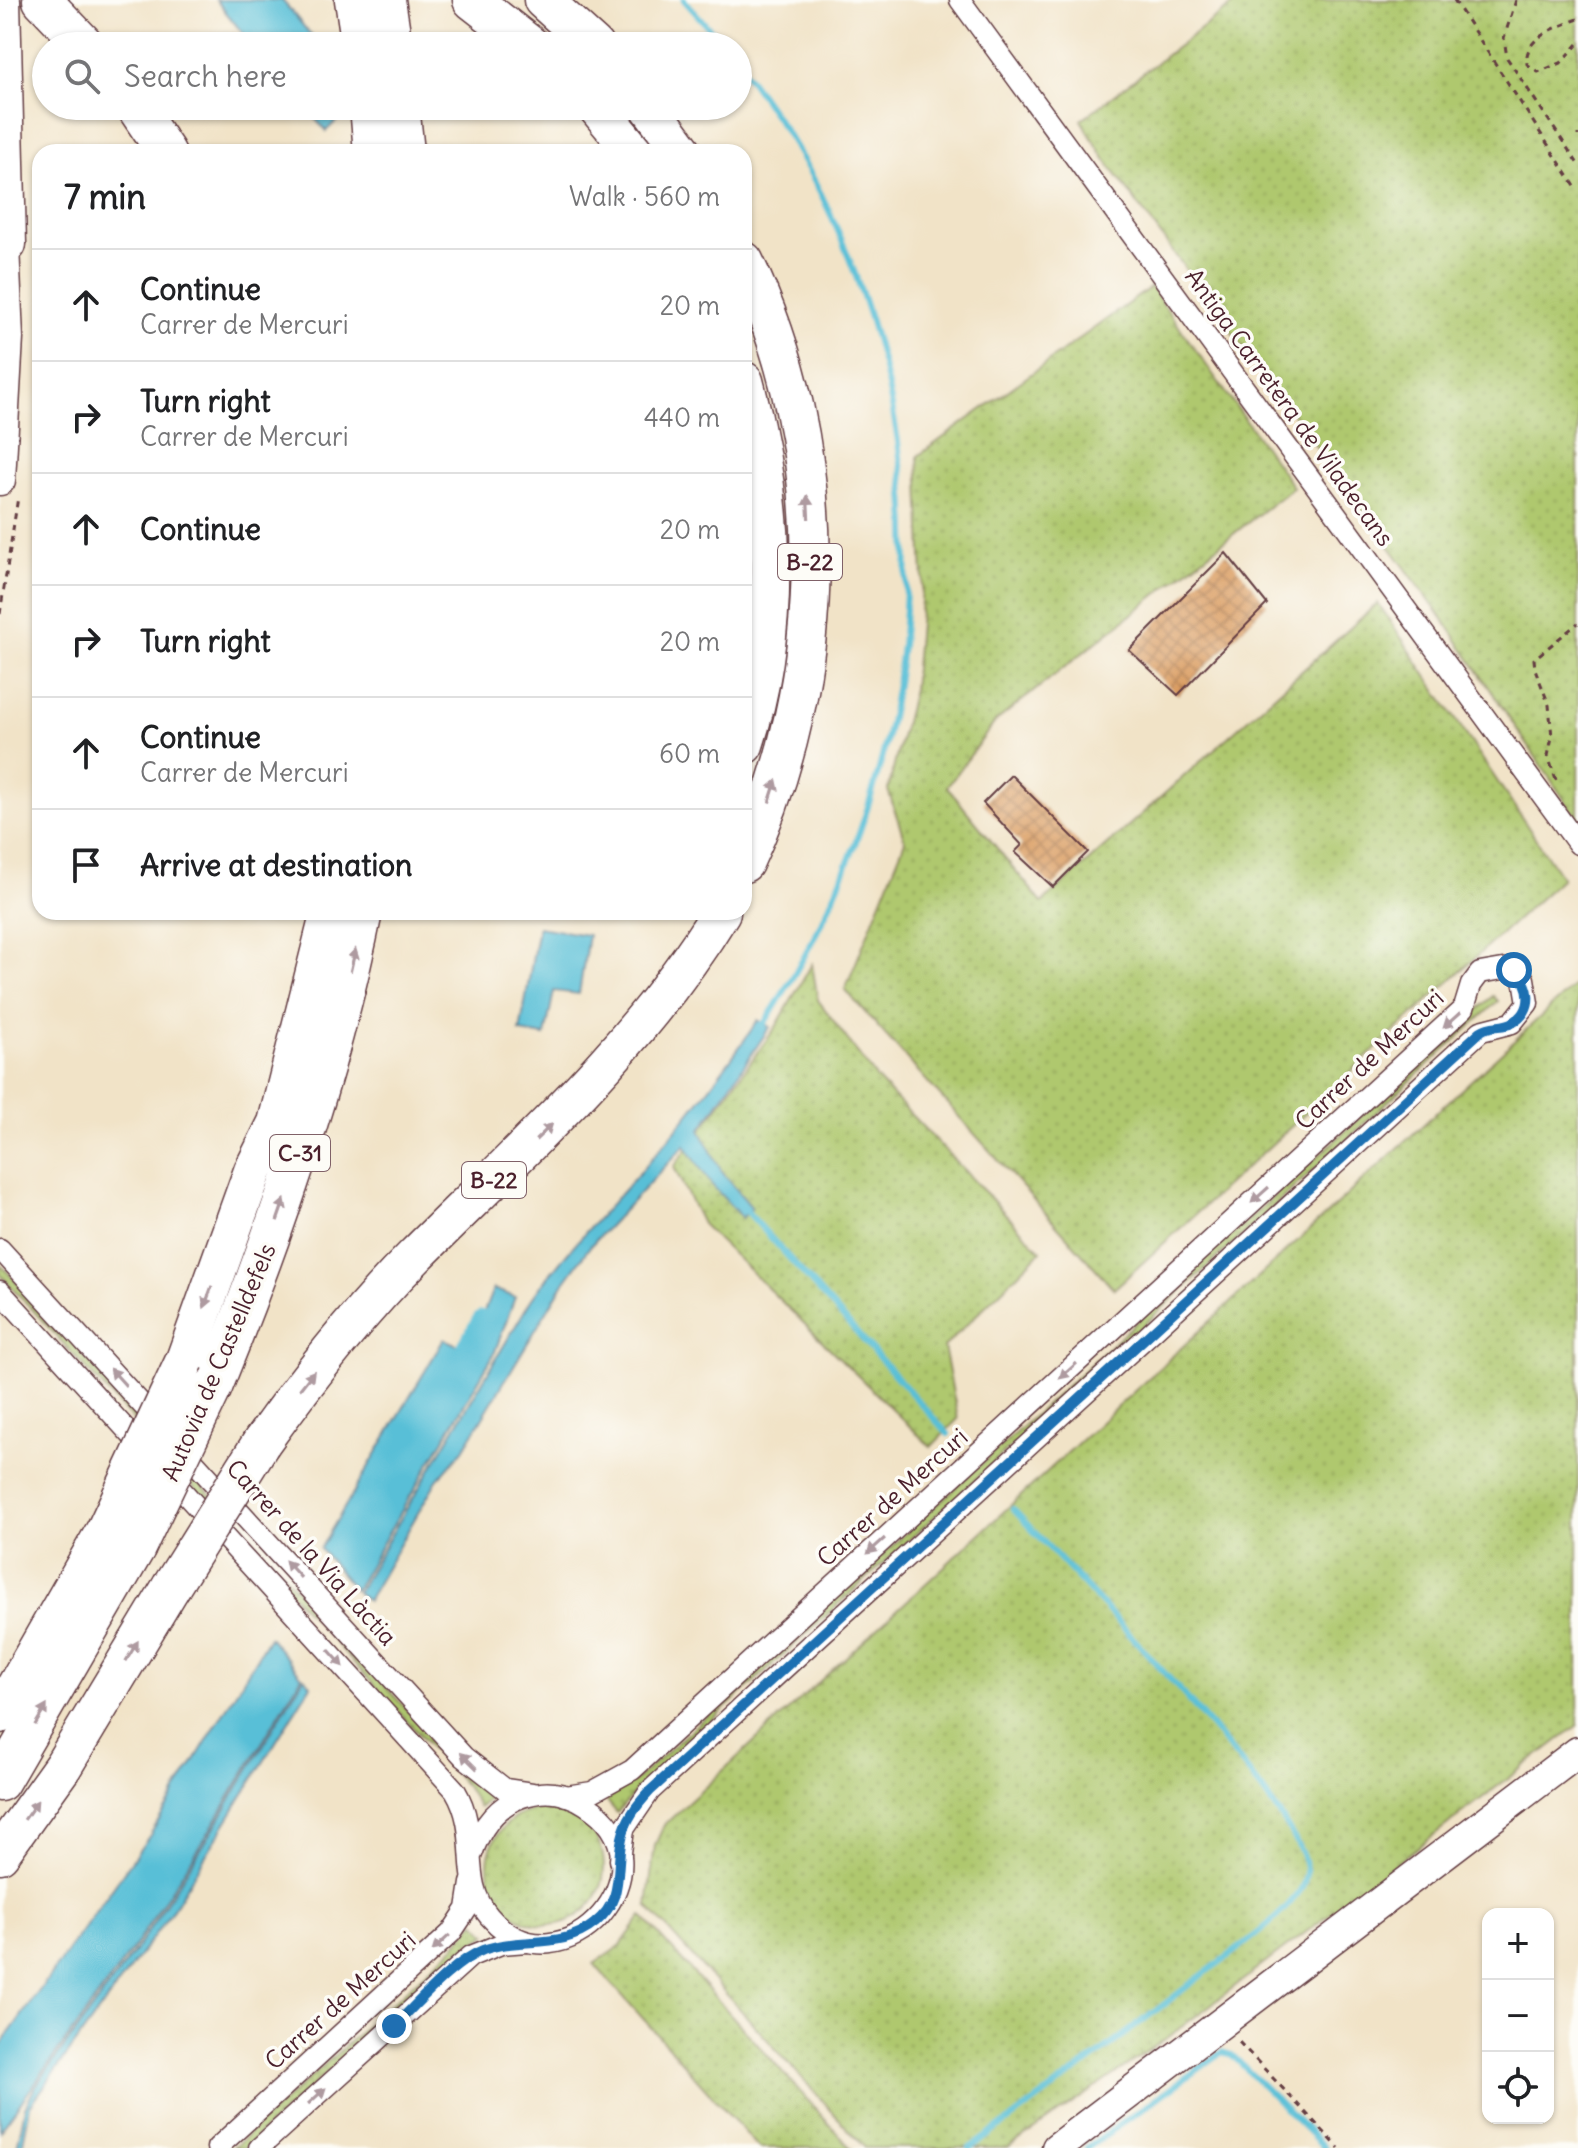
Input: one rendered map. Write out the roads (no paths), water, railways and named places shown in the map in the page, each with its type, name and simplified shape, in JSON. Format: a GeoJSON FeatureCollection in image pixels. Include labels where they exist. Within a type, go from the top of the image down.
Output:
{"type":"FeatureCollection","features":[{"type":"Feature","properties":{"kind":"highway"},"geometry":{"type":"LineString","coordinates":[[1,0],[7,244]]}},
{"type":"Feature","properties":{"kind":"highway"},"geometry":{"type":"LineString","coordinates":[[42,0],[73,32]]}},
{"type":"Feature","properties":{"kind":"highway"},"geometry":{"type":"LineString","coordinates":[[354,0],[359,32]]}},
{"type":"Feature","properties":{"kind":"highway"},"geometry":{"type":"LineString","coordinates":[[386,0],[391,32]]}},
{"type":"Feature","properties":{"kind":"highway"},"geometry":{"type":"LineString","coordinates":[[472,0],[513,32]]}},
{"type":"Feature","properties":{"kind":"highway"},"geometry":{"type":"LineString","coordinates":[[543,0],[578,32]]}},
{"type":"Feature","properties":{"kind":"highway"},"geometry":{"type":"LineString","coordinates":[[144,120],[161,144]]}},
{"type":"Feature","properties":{"kind":"highway"},"geometry":{"type":"LineString","coordinates":[[370,120],[372,144]]}},
{"type":"Feature","properties":{"kind":"highway"},"geometry":{"type":"LineString","coordinates":[[402,120],[404,144]]}},
{"type":"Feature","properties":{"kind":"highway"},"geometry":{"type":"LineString","coordinates":[[608,120],[627,144]]}},
{"type":"Feature","properties":{"kind":"highway"},"geometry":{"type":"LineString","coordinates":[[659,120],[677,144]]}},
{"type":"Feature","properties":{"kind":"highway","name":"B-22"},"geometry":{"type":"LineString","coordinates":[[752,280],[770,322],[800,432],[807,480],[810,601],[790,738],[771,801],[752,845]]}},
{"type":"Feature","properties":{"kind":"highway"},"geometry":{"type":"LineString","coordinates":[[752,419],[765,481],[770,554],[760,674],[752,710]]}},
{"type":"Feature","properties":{"kind":"highway"},"geometry":{"type":"LineString","coordinates":[[253,1171],[260,1117],[305,920]]}},
{"type":"Feature","properties":{"kind":"highway","name":"Autovia de Castelldefels"},"geometry":{"type":"LineString","coordinates":[[121,1539],[253,1171],[277,1123],[328,920]]}},
{"type":"Feature","properties":{"kind":"highway","name":"Autovia de Castelldefels"},"geometry":{"type":"LineString","coordinates":[[0,1782],[121,1539],[213,1387],[256,1283],[296,1165],[361,920]]}},
{"type":"Feature","properties":{"kind":"highway","name":"B-22"},"geometry":{"type":"LineString","coordinates":[[0,1854],[63,1766],[261,1443],[303,1385],[368,1305],[565,1111],[615,1057],[690,962],[716,920]]}},
{"type":"Feature","properties":{"kind":"highway","name":"C-31"},"geometry":{"type":"LineString","coordinates":[[0,1714],[121,1539]]}},
{"type":"Feature","properties":{"kind":"main road"},"geometry":{"type":"LineString","coordinates":[[0,200],[7,244],[6,401],[0,480]]}},
{"type":"Feature","properties":{"kind":"main road"},"geometry":{"type":"LineString","coordinates":[[1057,2148],[1578,1752]]}},
{"type":"Feature","properties":{"kind":"street","name":"Antiga Carretera de Viladecans"},"geometry":{"type":"LineString","coordinates":[[960,0],[1578,844]]}},
{"type":"Feature","properties":{"kind":"street","name":"Carrer de Mercuri"},"geometry":{"type":"LineString","coordinates":[[566,1796],[592,1792],[632,1770],[1464,1008],[1471,985],[1480,973],[1509,968],[1524,979],[1528,1003],[1518,1019],[1481,1031],[650,1791],[624,1829],[620,1860]]}},
{"type":"Feature","properties":{"kind":"street","name":"Carrer de la Via Làctia"},"geometry":{"type":"LineString","coordinates":[[0,1249],[464,1757],[505,1789],[536,1793]]}},
{"type":"Feature","properties":{"kind":"street"},"geometry":{"type":"LineString","coordinates":[[0,1291],[445,1777],[464,1806],[472,1854],[471,1875],[487,1914],[509,1932],[533,1942]]}},
{"type":"Feature","properties":{"kind":"street"},"geometry":{"type":"LineString","coordinates":[[259,2148],[471,1956],[501,1944],[561,1941],[597,1922],[612,1903],[618,1887],[620,1860],[605,1820],[593,1809],[566,1796],[536,1793],[520,1797],[494,1813],[477,1838],[472,1854]]}},
{"type":"Feature","properties":{"kind":"street","name":"Carrer de Mercuri"},"geometry":{"type":"LineString","coordinates":[[217,2148],[451,1933],[467,1909],[471,1875]]}},
{"type":"Feature","properties":{"kind":"water"},"geometry":{"type":"Polygon","coordinates":[[[216,0],[282,0],[308,32],[242,32],[216,0]]]}},
{"type":"Feature","properties":{"kind":"water"},"geometry":{"type":"Polygon","coordinates":[[[316,120],[338,120],[326,131],[316,120]]]}},
{"type":"Feature","properties":{"kind":"water"},"geometry":{"type":"Polygon","coordinates":[[[538,927],[588,935],[579,994],[554,991],[545,1036],[520,1032],[538,927]]]}},
{"type":"Feature","properties":{"kind":"water"},"geometry":{"type":"Polygon","coordinates":[[[758,1020],[770,1027],[700,1130],[722,1172],[752,1208],[742,1218],[711,1184],[685,1145],[591,1245],[565,1281],[463,1450],[437,1480],[367,1601],[357,1592],[531,1300],[568,1252],[683,1121],[758,1020]]]}},
{"type":"Feature","properties":{"kind":"water"},"geometry":{"type":"Polygon","coordinates":[[[493,1289],[515,1297],[494,1354],[355,1590],[320,1549],[444,1339],[469,1350],[493,1289]]]}},
{"type":"Feature","properties":{"kind":"water"},"geometry":{"type":"Polygon","coordinates":[[[269,1637],[302,1676],[204,1840],[139,1940],[0,2131],[0,2046],[150,1835],[269,1637]]]}},
{"type":"Feature","properties":{"kind":"water"},"geometry":{"type":"Polygon","coordinates":[[[304,1677],[311,1685],[169,1915],[30,2106],[22,2148],[17,2148],[25,2107],[35,2087],[141,1942],[206,1841],[304,1677]]]}},
{"type":"Feature","properties":{"kind":"waterway"},"geometry":{"type":"LineString","coordinates":[[684,0],[713,32]]}},
{"type":"Feature","properties":{"kind":"waterway"},"geometry":{"type":"LineString","coordinates":[[752,83],[813,178],[864,301],[892,407],[905,514],[904,621],[889,727],[860,831],[817,933],[760,1030]]}},
{"type":"Feature","properties":{"kind":"waterway"},"geometry":{"type":"LineString","coordinates":[[744,1208],[948,1434]]}},
{"type":"Feature","properties":{"kind":"waterway"},"geometry":{"type":"LineString","coordinates":[[453,1372],[482,1320]]}},
{"type":"Feature","properties":{"kind":"waterway"},"geometry":{"type":"LineString","coordinates":[[970,2148],[1260,1932],[1298,1894],[1306,1874],[1297,1844],[1270,1801],[1229,1748],[1129,1633],[1013,1509]]}},
{"type":"Feature","properties":{"kind":"waterway"},"geometry":{"type":"LineString","coordinates":[[1087,2148],[1222,2052],[1232,2055],[1325,2148]]}}]}
